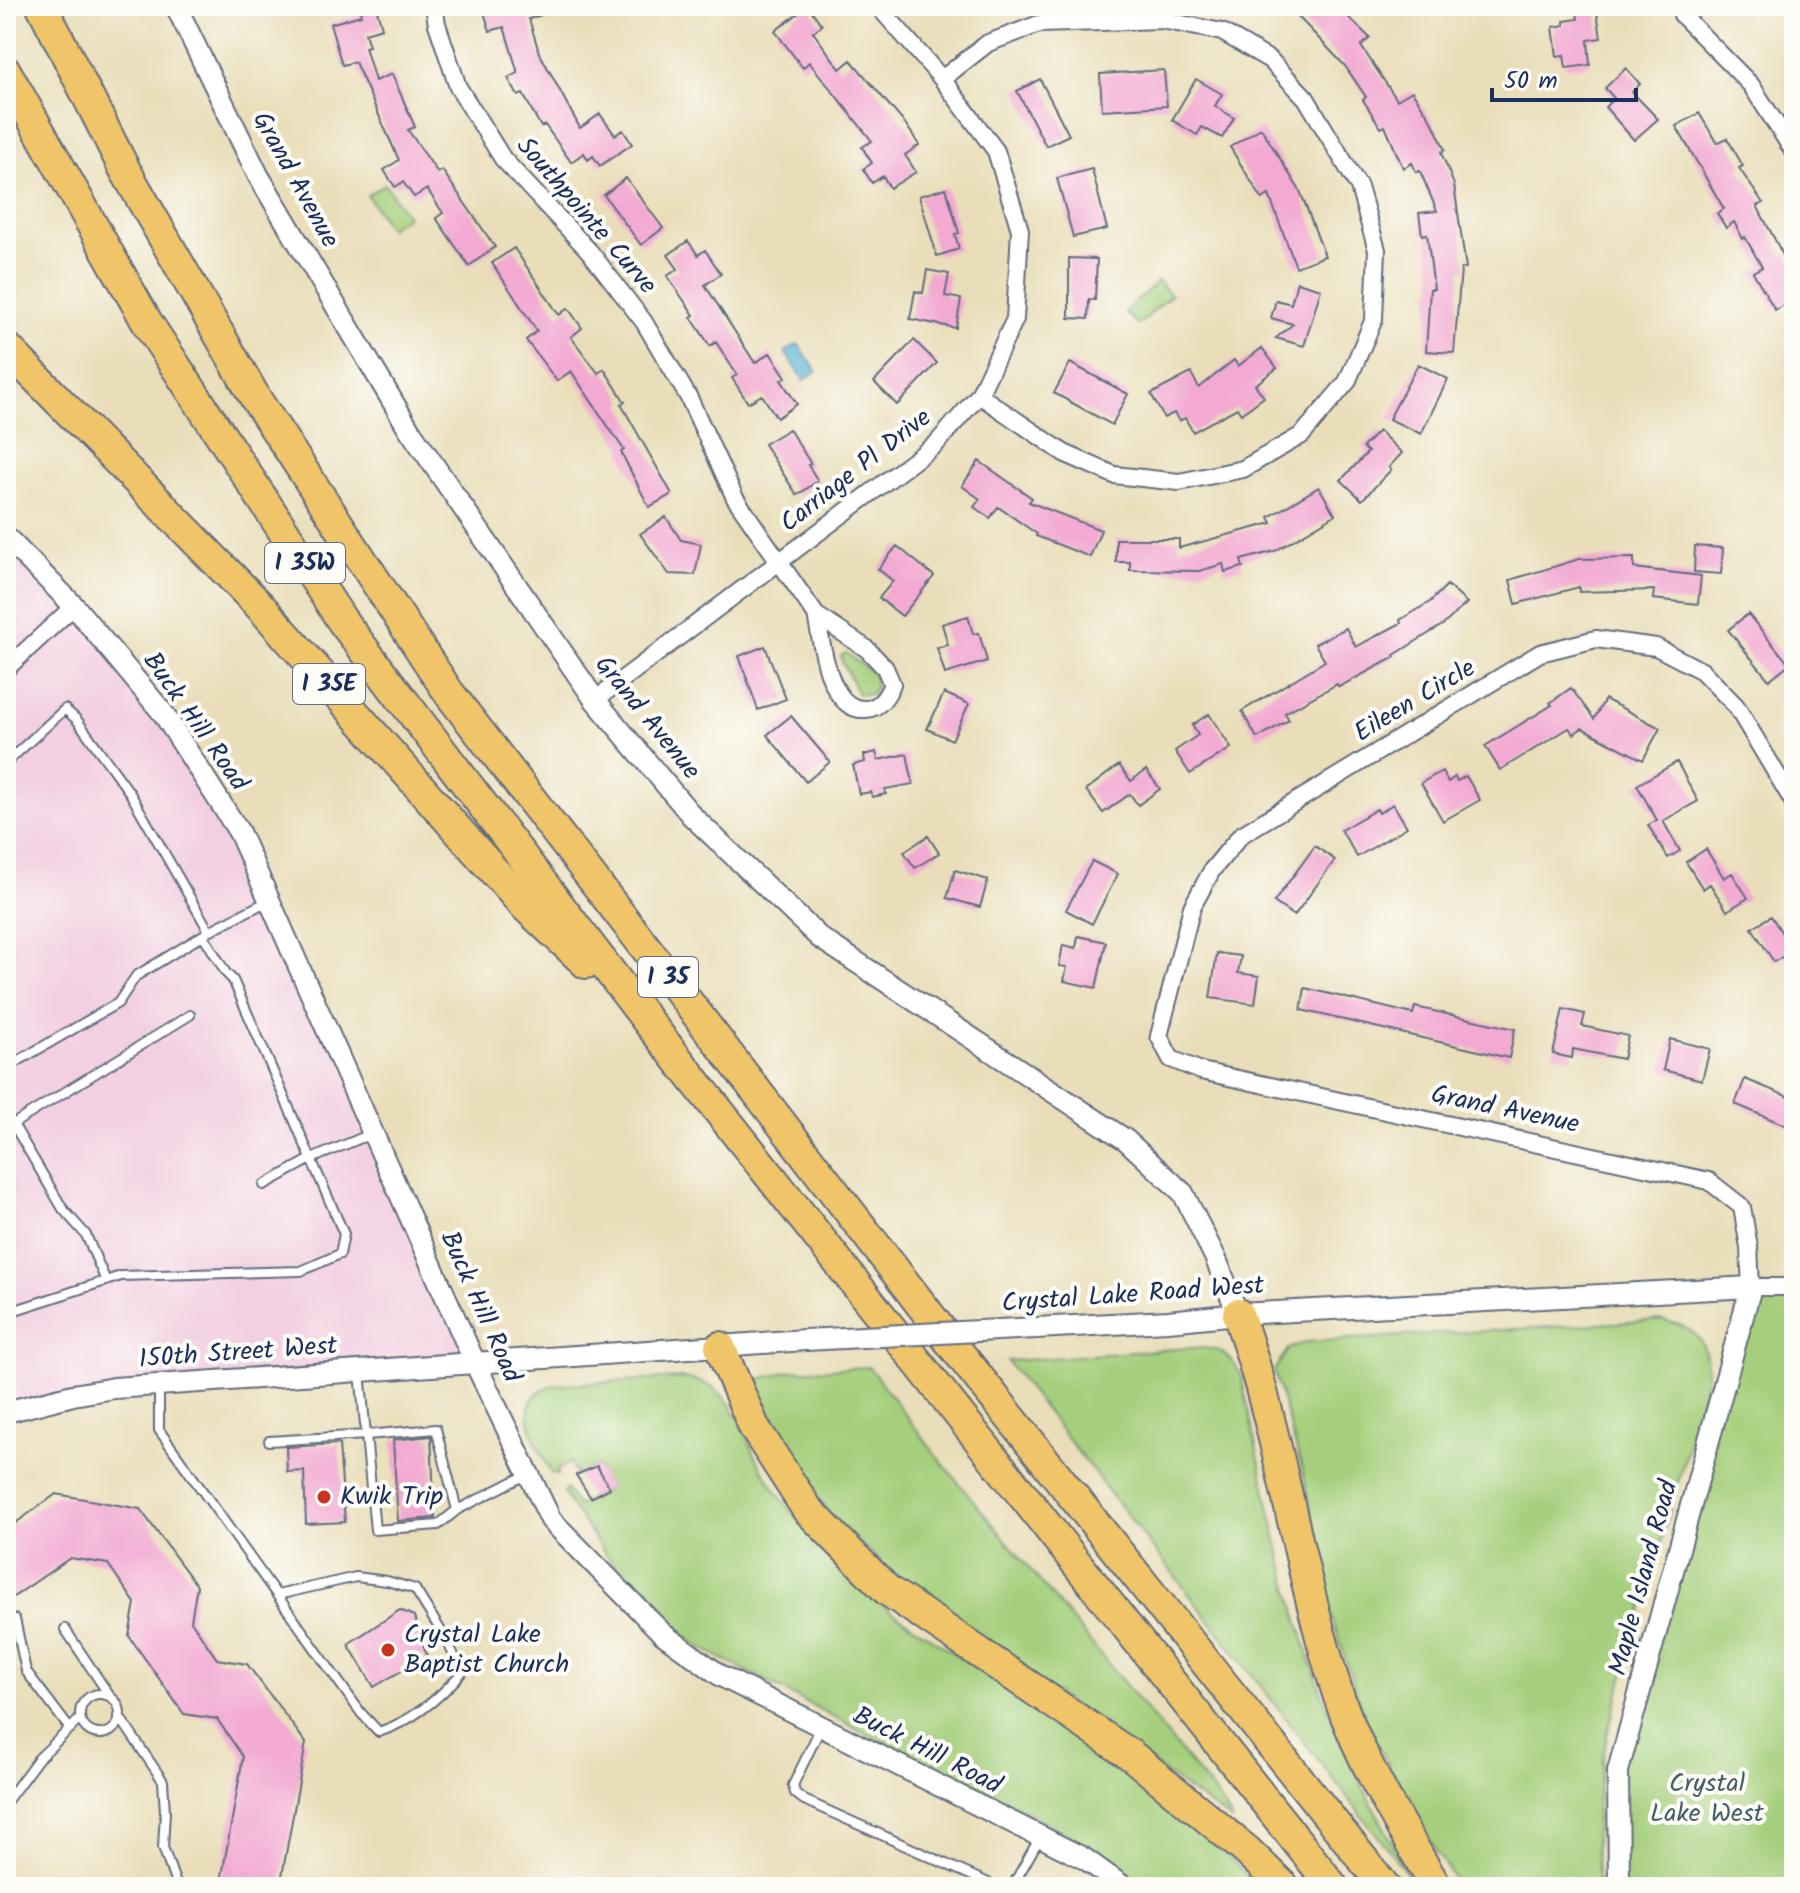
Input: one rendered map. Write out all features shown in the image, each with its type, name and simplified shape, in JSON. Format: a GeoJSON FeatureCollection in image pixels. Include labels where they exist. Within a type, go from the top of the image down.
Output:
{"type":"FeatureCollection","features":[{"type":"Feature","properties":{"kind":"highway","name":"I 35"},"geometry":{"type":"LineString","coordinates":[[42,6],[125,170],[256,399],[449,693],[947,1338],[1385,1887]]}},
{"type":"Feature","properties":{"kind":"highway","name":"I 35W"},"geometry":{"type":"LineString","coordinates":[[6,72],[148,324],[343,622],[649,1023]]}},
{"type":"Feature","properties":{"kind":"highway","name":"I 35E"},"geometry":{"type":"LineString","coordinates":[[6,347],[260,606],[523,904],[649,1023]]}},
{"type":"Feature","properties":{"kind":"highway","name":"I 35"},"geometry":{"type":"LineString","coordinates":[[649,1023],[1333,1887]]}},
{"type":"Feature","properties":{"kind":"highway"},"geometry":{"type":"LineString","coordinates":[[1238,1314],[1257,1368],[1309,1594],[1339,1699],[1377,1785],[1436,1887]]}},
{"type":"Feature","properties":{"kind":"highway"},"geometry":{"type":"LineString","coordinates":[[720,1347],[754,1427],[807,1509],[887,1590],[1132,1756],[1246,1850],[1284,1887]]}},
{"type":"Feature","properties":{"kind":"street","name":"Grand Avenue"},"geometry":{"type":"LineString","coordinates":[[176,6],[258,175],[409,429],[595,700],[692,816],[820,938],[1126,1140],[1183,1193],[1215,1257],[1238,1314]]}},
{"type":"Feature","properties":{"kind":"street","name":"Southpointe Curve"},"geometry":{"type":"LineString","coordinates":[[434,6],[458,87],[503,159],[590,252],[644,322],[689,398],[735,498],[816,615],[867,649],[885,668],[892,684],[886,699],[869,710],[855,708],[840,698],[828,672],[816,615]]}},
{"type":"Feature","properties":{"kind":"street","name":"Carriage Pl Drive"},"geometry":{"type":"LineString","coordinates":[[595,700],[936,444],[979,395],[1015,319],[1020,230],[996,151],[942,79],[878,6]]}},
{"type":"Feature","properties":{"kind":"street"},"geometry":{"type":"LineString","coordinates":[[1682,15],[1751,85],[1793,147]]}},
{"type":"Feature","properties":{"kind":"street"},"geometry":{"type":"LineString","coordinates":[[942,79],[988,43],[1039,24],[1162,20],[1222,32],[1270,60],[1306,98],[1359,187],[1377,250],[1374,319],[1347,382],[1302,435],[1243,469],[1179,482],[1114,475],[1064,453],[979,395]]}},
{"type":"Feature","properties":{"kind":"street","name":"Buck Hill Road"},"geometry":{"type":"LineString","coordinates":[[6,537],[74,606],[163,713],[239,832],[475,1363],[551,1520],[663,1634],[721,1676],[1085,1859],[1124,1887]]}},
{"type":"Feature","properties":{"kind":"street"},"geometry":{"type":"LineString","coordinates":[[6,669],[74,606]]}},
{"type":"Feature","properties":{"kind":"street","name":"Eileen Circle"},"geometry":{"type":"LineString","coordinates":[[1171,1059],[1159,1036],[1192,907],[1212,870],[1241,835],[1540,653],[1596,639],[1656,647],[1702,671],[1736,706],[1794,803]]}},
{"type":"Feature","properties":{"kind":"street","name":"Grand Avenue"},"geometry":{"type":"LineString","coordinates":[[1171,1059],[1201,1071],[1709,1181],[1742,1207],[1749,1247],[1751,1287]]}},
{"type":"Feature","properties":{"kind":"street","name":"Maple Island Road"},"geometry":{"type":"LineString","coordinates":[[1619,1887],[1618,1771],[1751,1287]]}},
{"type":"Feature","properties":{"kind":"street","name":"Crystal Lake Road West"},"geometry":{"type":"LineString","coordinates":[[475,1363],[805,1340],[1168,1321],[1238,1314],[1794,1287]]}},
{"type":"Feature","properties":{"kind":"street","name":"150th Street West"},"geometry":{"type":"LineString","coordinates":[[6,1412],[73,1395],[159,1384],[475,1363]]}},
{"type":"Feature","properties":{"kind":"lane"},"geometry":{"type":"LineString","coordinates":[[6,763],[65,709],[77,720],[130,793],[226,973],[233,980],[344,1234],[340,1254],[301,1271],[121,1276],[6,1313]]}},
{"type":"Feature","properties":{"kind":"lane"},"geometry":{"type":"LineString","coordinates":[[6,1068],[118,1003],[136,976],[206,933],[270,900]]}},
{"type":"Feature","properties":{"kind":"lane"},"geometry":{"type":"LineString","coordinates":[[106,1281],[86,1235],[63,1209],[13,1124],[190,1015]]}},
{"type":"Feature","properties":{"kind":"lane"},"geometry":{"type":"LineString","coordinates":[[264,1185],[311,1159],[374,1132]]}},
{"type":"Feature","properties":{"kind":"lane"},"geometry":{"type":"LineString","coordinates":[[360,1371],[375,1530],[438,1525],[457,1510],[528,1474]]}},
{"type":"Feature","properties":{"kind":"lane"},"geometry":{"type":"LineString","coordinates":[[159,1384],[159,1430],[361,1713],[379,1732],[400,1725],[444,1693],[462,1672],[415,1589],[356,1577],[277,1595]]}},
{"type":"Feature","properties":{"kind":"lane"},"geometry":{"type":"LineString","coordinates":[[269,1441],[436,1429],[457,1510]]}},
{"type":"Feature","properties":{"kind":"lane"},"geometry":{"type":"LineString","coordinates":[[15,1619],[26,1671],[70,1729]]}},
{"type":"Feature","properties":{"kind":"lane"},"geometry":{"type":"LineString","coordinates":[[65,1629],[119,1706],[119,1721],[113,1729],[97,1734],[88,1730],[80,1719],[80,1711],[92,1695],[109,1695]]}},
{"type":"Feature","properties":{"kind":"lane"},"geometry":{"type":"LineString","coordinates":[[119,1716],[163,1781],[163,1847],[177,1887]]}},
{"type":"Feature","properties":{"kind":"lane"},"geometry":{"type":"LineString","coordinates":[[6,1802],[38,1759],[80,1719]]}},
{"type":"Feature","properties":{"kind":"lane"},"geometry":{"type":"LineString","coordinates":[[821,1727],[793,1785],[795,1793],[804,1800],[997,1887]]}},
{"type":"Feature","properties":{"kind":"lane"},"geometry":{"type":"LineString","coordinates":[[1012,1887],[1040,1837]]}},
{"type":"Feature","properties":{"kind":"shaded area"},"geometry":{"type":"Polygon","coordinates":[[[6,537],[74,606],[239,832],[475,1363],[159,1384],[6,1412],[6,537]]]}},
{"type":"Feature","properties":{"kind":"green space"},"geometry":{"type":"Polygon","coordinates":[[[385,184],[407,216],[389,228],[367,195],[385,184]]]}},
{"type":"Feature","properties":{"kind":"green space"},"geometry":{"type":"Polygon","coordinates":[[[1158,281],[1171,295],[1138,325],[1125,312],[1158,281]]]}},
{"type":"Feature","properties":{"kind":"green space"},"geometry":{"type":"Polygon","coordinates":[[[846,653],[874,674],[876,688],[871,694],[858,694],[842,661],[841,656],[846,653]]]}},
{"type":"Feature","properties":{"kind":"green space","name":"Crystal Lake West"},"geometry":{"type":"Polygon","coordinates":[[[1751,1287],[1794,1287],[1794,1887],[1619,1887],[1618,1771],[1751,1287]]]}},
{"type":"Feature","properties":{"kind":"green space"},"geometry":{"type":"Polygon","coordinates":[[[1662,1320],[1685,1328],[1700,1340],[1706,1357],[1706,1382],[1607,1735],[1596,1830],[1599,1887],[1459,1887],[1367,1725],[1331,1615],[1303,1472],[1274,1371],[1288,1349],[1306,1342],[1662,1320]]]}},
{"type":"Feature","properties":{"kind":"green space"},"geometry":{"type":"Polygon","coordinates":[[[1188,1348],[1220,1351],[1241,1375],[1275,1533],[1307,1650],[1339,1737],[1409,1876],[1007,1361],[1188,1348]]]}},
{"type":"Feature","properties":{"kind":"green space"},"geometry":{"type":"Polygon","coordinates":[[[869,1367],[943,1464],[1219,1798],[1233,1822],[949,1617],[867,1550],[830,1513],[798,1472],[772,1428],[756,1380],[790,1371],[869,1367]]]}},
{"type":"Feature","properties":{"kind":"green space"},"geometry":{"type":"Polygon","coordinates":[[[682,1378],[708,1385],[728,1402],[762,1469],[786,1504],[828,1554],[873,1599],[1126,1768],[1229,1857],[1257,1887],[1147,1887],[1089,1847],[1027,1812],[933,1768],[694,1644],[640,1595],[604,1552],[568,1501],[564,1493],[566,1489],[578,1506],[609,1488],[597,1466],[576,1475],[570,1462],[558,1470],[558,1475],[551,1473],[534,1437],[529,1412],[531,1401],[554,1385],[682,1378]]]}},
{"type":"Feature","properties":{"kind":"water"},"geometry":{"type":"Polygon","coordinates":[[[798,344],[817,371],[804,380],[785,352],[798,344]]]}},
{"type":"Feature","properties":{"kind":"building"},"geometry":{"type":"Polygon","coordinates":[[[482,6],[560,6],[560,9],[529,19],[539,52],[580,128],[600,114],[615,135],[623,130],[632,144],[600,166],[593,156],[588,160],[584,153],[571,162],[545,125],[541,127],[523,94],[518,96],[508,78],[518,73],[504,27],[490,31],[482,6]]]}},
{"type":"Feature","properties":{"kind":"building"},"geometry":{"type":"Polygon","coordinates":[[[808,6],[822,25],[813,32],[840,69],[851,60],[907,126],[919,145],[905,155],[916,172],[890,188],[883,176],[872,183],[863,169],[872,163],[862,147],[872,141],[809,62],[803,68],[775,31],[808,6]]]}},
{"type":"Feature","properties":{"kind":"building"},"geometry":{"type":"Polygon","coordinates":[[[1288,6],[1337,6],[1370,38],[1361,46],[1397,100],[1412,91],[1433,123],[1445,150],[1441,152],[1454,185],[1466,268],[1461,269],[1454,353],[1426,351],[1430,289],[1434,289],[1427,234],[1422,235],[1419,213],[1437,211],[1420,171],[1416,172],[1412,163],[1403,168],[1385,126],[1381,128],[1363,100],[1366,97],[1345,66],[1288,6]]]}},
{"type":"Feature","properties":{"kind":"building"},"geometry":{"type":"Polygon","coordinates":[[[1576,6],[1596,6],[1601,38],[1588,40],[1590,65],[1566,68],[1564,55],[1557,56],[1553,27],[1578,19],[1576,6]]]}},
{"type":"Feature","properties":{"kind":"building"},"geometry":{"type":"Polygon","coordinates":[[[376,7],[382,28],[365,33],[369,46],[365,47],[375,81],[392,74],[415,127],[408,130],[438,173],[442,170],[495,247],[469,266],[436,218],[443,213],[427,189],[414,197],[403,182],[395,187],[384,170],[399,160],[355,62],[342,65],[330,24],[376,7]]]}},
{"type":"Feature","properties":{"kind":"building"},"geometry":{"type":"Polygon","coordinates":[[[1626,68],[1640,84],[1632,92],[1658,119],[1634,140],[1605,107],[1614,98],[1605,88],[1626,68]]]}},
{"type":"Feature","properties":{"kind":"building"},"geometry":{"type":"Polygon","coordinates":[[[1164,70],[1167,106],[1102,110],[1100,74],[1164,70]]]}},
{"type":"Feature","properties":{"kind":"building"},"geometry":{"type":"Polygon","coordinates":[[[1040,79],[1069,135],[1046,146],[1017,91],[1040,79]]]}},
{"type":"Feature","properties":{"kind":"building"},"geometry":{"type":"Polygon","coordinates":[[[1196,79],[1222,94],[1215,106],[1234,118],[1222,138],[1202,127],[1197,135],[1172,120],[1196,79]]]}},
{"type":"Feature","properties":{"kind":"building"},"geometry":{"type":"Polygon","coordinates":[[[1699,113],[1717,143],[1727,138],[1743,166],[1739,168],[1763,203],[1757,206],[1783,255],[1786,253],[1794,267],[1794,299],[1775,310],[1753,272],[1762,267],[1734,222],[1726,228],[1717,213],[1724,209],[1676,126],[1699,113]]]}},
{"type":"Feature","properties":{"kind":"building"},"geometry":{"type":"Polygon","coordinates":[[[1261,128],[1300,191],[1325,256],[1296,267],[1269,195],[1262,199],[1230,147],[1261,128]]]}},
{"type":"Feature","properties":{"kind":"building"},"geometry":{"type":"Polygon","coordinates":[[[1092,169],[1107,229],[1073,237],[1057,178],[1092,169]]]}},
{"type":"Feature","properties":{"kind":"building"},"geometry":{"type":"Polygon","coordinates":[[[626,178],[663,228],[641,245],[604,195],[626,178]]]}},
{"type":"Feature","properties":{"kind":"building"},"geometry":{"type":"Polygon","coordinates":[[[946,188],[959,233],[955,234],[959,249],[937,256],[919,196],[946,188]]]}},
{"type":"Feature","properties":{"kind":"building"},"geometry":{"type":"Polygon","coordinates":[[[688,241],[698,255],[705,250],[721,274],[705,285],[755,363],[770,353],[786,377],[781,380],[797,404],[777,418],[762,395],[748,403],[732,378],[737,375],[716,342],[710,346],[691,317],[694,315],[667,276],[678,269],[668,255],[688,241]]]}},
{"type":"Feature","properties":{"kind":"building"},"geometry":{"type":"Polygon","coordinates":[[[514,248],[559,315],[568,308],[582,328],[571,337],[598,373],[604,369],[625,402],[621,404],[672,494],[649,507],[621,452],[624,450],[571,371],[557,381],[526,340],[537,331],[492,263],[514,248]]]}},
{"type":"Feature","properties":{"kind":"building"},"geometry":{"type":"Polygon","coordinates":[[[1069,258],[1097,259],[1095,300],[1089,300],[1088,319],[1069,318],[1069,258]]]}},
{"type":"Feature","properties":{"kind":"building"},"geometry":{"type":"Polygon","coordinates":[[[927,270],[949,274],[945,296],[961,299],[956,328],[910,319],[915,291],[923,293],[927,270]]]}},
{"type":"Feature","properties":{"kind":"building"},"geometry":{"type":"Polygon","coordinates":[[[1297,282],[1321,289],[1304,346],[1276,338],[1293,324],[1271,318],[1276,300],[1291,304],[1297,282]]]}},
{"type":"Feature","properties":{"kind":"building"},"geometry":{"type":"Polygon","coordinates":[[[914,340],[937,363],[897,405],[874,382],[914,340]]]}},
{"type":"Feature","properties":{"kind":"building"},"geometry":{"type":"Polygon","coordinates":[[[1262,348],[1277,368],[1255,385],[1264,397],[1241,414],[1237,408],[1193,432],[1185,418],[1179,421],[1174,413],[1164,418],[1151,394],[1191,373],[1199,388],[1234,360],[1238,366],[1262,348]]]}},
{"type":"Feature","properties":{"kind":"building"},"geometry":{"type":"Polygon","coordinates":[[[1070,363],[1128,394],[1112,425],[1054,393],[1070,363]]]}},
{"type":"Feature","properties":{"kind":"building"},"geometry":{"type":"Polygon","coordinates":[[[1418,364],[1448,379],[1421,434],[1389,419],[1418,364]]]}},
{"type":"Feature","properties":{"kind":"building"},"geometry":{"type":"Polygon","coordinates":[[[789,429],[818,481],[797,495],[764,444],[789,429]]]}},
{"type":"Feature","properties":{"kind":"building"},"geometry":{"type":"Polygon","coordinates":[[[1379,431],[1402,453],[1389,467],[1391,470],[1362,500],[1341,480],[1368,452],[1363,447],[1379,431]]]}},
{"type":"Feature","properties":{"kind":"building"},"geometry":{"type":"Polygon","coordinates":[[[979,461],[1032,498],[1029,502],[1101,530],[1090,557],[1036,536],[998,507],[990,518],[974,507],[980,499],[962,486],[979,461]]]}},
{"type":"Feature","properties":{"kind":"building"},"geometry":{"type":"Polygon","coordinates":[[[1319,487],[1335,515],[1275,551],[1241,560],[1243,567],[1225,572],[1223,564],[1199,571],[1130,570],[1130,562],[1116,562],[1116,539],[1179,539],[1179,548],[1272,523],[1269,517],[1319,487]]]}},
{"type":"Feature","properties":{"kind":"building"},"geometry":{"type":"Polygon","coordinates":[[[666,517],[681,540],[701,544],[695,575],[669,574],[640,534],[666,517]]]}},
{"type":"Feature","properties":{"kind":"building"},"geometry":{"type":"Polygon","coordinates":[[[897,546],[934,576],[902,616],[879,598],[893,581],[878,569],[897,546]]]}},
{"type":"Feature","properties":{"kind":"building"},"geometry":{"type":"Polygon","coordinates":[[[1695,546],[1723,548],[1721,574],[1694,572],[1695,546]]]}},
{"type":"Feature","properties":{"kind":"building"},"geometry":{"type":"Polygon","coordinates":[[[1634,558],[1634,568],[1701,576],[1698,604],[1653,599],[1654,590],[1579,592],[1579,587],[1516,604],[1510,580],[1579,559],[1634,558]]]}},
{"type":"Feature","properties":{"kind":"building"},"geometry":{"type":"Polygon","coordinates":[[[1447,585],[1467,603],[1444,624],[1395,657],[1285,713],[1289,720],[1257,738],[1242,711],[1325,661],[1315,644],[1346,628],[1356,647],[1401,623],[1400,620],[1430,602],[1447,585]]]}},
{"type":"Feature","properties":{"kind":"building"},"geometry":{"type":"Polygon","coordinates":[[[1748,614],[1789,664],[1769,680],[1728,630],[1748,614]]]}},
{"type":"Feature","properties":{"kind":"building"},"geometry":{"type":"Polygon","coordinates":[[[968,616],[973,634],[979,633],[987,661],[945,674],[937,648],[948,645],[942,624],[968,616]]]}},
{"type":"Feature","properties":{"kind":"building"},"geometry":{"type":"Polygon","coordinates":[[[765,646],[786,699],[758,710],[739,656],[765,646]]]}},
{"type":"Feature","properties":{"kind":"building"},"geometry":{"type":"Polygon","coordinates":[[[1571,688],[1594,719],[1605,699],[1660,728],[1643,760],[1582,728],[1574,734],[1569,728],[1500,770],[1485,746],[1552,705],[1550,703],[1571,688]]]}},
{"type":"Feature","properties":{"kind":"building"},"geometry":{"type":"Polygon","coordinates":[[[944,693],[969,704],[952,740],[927,729],[944,693]]]}},
{"type":"Feature","properties":{"kind":"building"},"geometry":{"type":"Polygon","coordinates":[[[1209,714],[1231,748],[1190,774],[1175,751],[1198,735],[1192,725],[1209,714]]]}},
{"type":"Feature","properties":{"kind":"building"},"geometry":{"type":"Polygon","coordinates":[[[791,716],[830,762],[806,782],[767,735],[791,716]]]}},
{"type":"Feature","properties":{"kind":"building"},"geometry":{"type":"Polygon","coordinates":[[[876,752],[878,760],[907,754],[913,784],[885,789],[886,794],[872,797],[871,792],[859,794],[853,765],[865,762],[864,755],[876,752]]]}},
{"type":"Feature","properties":{"kind":"building"},"geometry":{"type":"Polygon","coordinates":[[[1677,762],[1698,801],[1663,821],[1680,851],[1668,858],[1648,825],[1657,820],[1637,785],[1677,762]]]}},
{"type":"Feature","properties":{"kind":"building"},"geometry":{"type":"Polygon","coordinates":[[[1119,765],[1131,781],[1146,770],[1160,789],[1138,805],[1130,794],[1103,813],[1086,790],[1119,765]]]}},
{"type":"Feature","properties":{"kind":"building"},"geometry":{"type":"Polygon","coordinates":[[[1442,771],[1448,782],[1455,777],[1457,781],[1466,776],[1480,800],[1443,821],[1421,783],[1442,771]]]}},
{"type":"Feature","properties":{"kind":"building"},"geometry":{"type":"Polygon","coordinates":[[[1393,804],[1407,827],[1357,857],[1341,830],[1377,809],[1379,813],[1393,804]]]}},
{"type":"Feature","properties":{"kind":"building"},"geometry":{"type":"Polygon","coordinates":[[[928,836],[939,853],[915,868],[904,852],[928,836]]]}},
{"type":"Feature","properties":{"kind":"building"},"geometry":{"type":"Polygon","coordinates":[[[1315,846],[1335,860],[1294,916],[1274,902],[1315,846]]]}},
{"type":"Feature","properties":{"kind":"building"},"geometry":{"type":"Polygon","coordinates":[[[1706,849],[1724,878],[1732,873],[1748,898],[1727,911],[1710,884],[1703,889],[1686,862],[1706,849]]]}},
{"type":"Feature","properties":{"kind":"building"},"geometry":{"type":"Polygon","coordinates":[[[1092,861],[1118,874],[1092,924],[1066,910],[1092,861]]]}},
{"type":"Feature","properties":{"kind":"building"},"geometry":{"type":"Polygon","coordinates":[[[955,870],[988,880],[980,907],[947,898],[955,870]]]}},
{"type":"Feature","properties":{"kind":"building"},"geometry":{"type":"Polygon","coordinates":[[[1771,916],[1793,950],[1774,962],[1752,928],[1771,916]]]}},
{"type":"Feature","properties":{"kind":"building"},"geometry":{"type":"Polygon","coordinates":[[[1078,936],[1106,942],[1096,988],[1064,981],[1067,967],[1059,966],[1063,945],[1076,948],[1078,936]]]}},
{"type":"Feature","properties":{"kind":"building"},"geometry":{"type":"Polygon","coordinates":[[[1217,953],[1241,956],[1238,973],[1259,976],[1255,1004],[1210,998],[1217,953]]]}},
{"type":"Feature","properties":{"kind":"building"},"geometry":{"type":"Polygon","coordinates":[[[1305,988],[1413,1014],[1415,1007],[1515,1029],[1509,1058],[1301,1010],[1305,988]]]}},
{"type":"Feature","properties":{"kind":"building"},"geometry":{"type":"Polygon","coordinates":[[[1563,1009],[1585,1014],[1582,1026],[1628,1036],[1623,1059],[1573,1049],[1572,1058],[1553,1054],[1563,1009]]]}},
{"type":"Feature","properties":{"kind":"building"},"geometry":{"type":"Polygon","coordinates":[[[1670,1039],[1710,1049],[1702,1080],[1663,1070],[1670,1039]]]}},
{"type":"Feature","properties":{"kind":"building"},"geometry":{"type":"Polygon","coordinates":[[[1745,1079],[1794,1099],[1794,1129],[1735,1104],[1745,1079]]]}},
{"type":"Feature","properties":{"kind":"building"},"geometry":{"type":"Polygon","coordinates":[[[431,1436],[435,1518],[398,1521],[393,1440],[431,1436]]]}},
{"type":"Feature","properties":{"kind":"building","name":"Kwik Trip"},"geometry":{"type":"Polygon","coordinates":[[[339,1444],[345,1522],[306,1524],[304,1471],[287,1472],[286,1447],[339,1444]]]}},
{"type":"Feature","properties":{"kind":"building"},"geometry":{"type":"Polygon","coordinates":[[[597,1466],[610,1488],[591,1498],[576,1475],[597,1466]]]}},
{"type":"Feature","properties":{"kind":"building"},"geometry":{"type":"Polygon","coordinates":[[[56,1494],[140,1509],[197,1586],[191,1621],[217,1659],[247,1664],[306,1743],[280,1887],[220,1887],[243,1757],[217,1719],[184,1714],[129,1636],[135,1603],[108,1564],[70,1558],[6,1602],[6,1530],[56,1494]]]}},
{"type":"Feature","properties":{"kind":"building","name":"Crystal Lake Baptist Church"},"geometry":{"type":"Polygon","coordinates":[[[400,1610],[414,1616],[427,1656],[374,1687],[348,1644],[400,1610]]]}},
{"type":"Feature","properties":{"kind":"place","name":"Kwik Trip"},"geometry":{"type":"Point","coordinates":[324,1497]}},
{"type":"Feature","properties":{"kind":"place","name":"Crystal Lake Baptist Church"},"geometry":{"type":"Point","coordinates":[388,1650]}}]}
